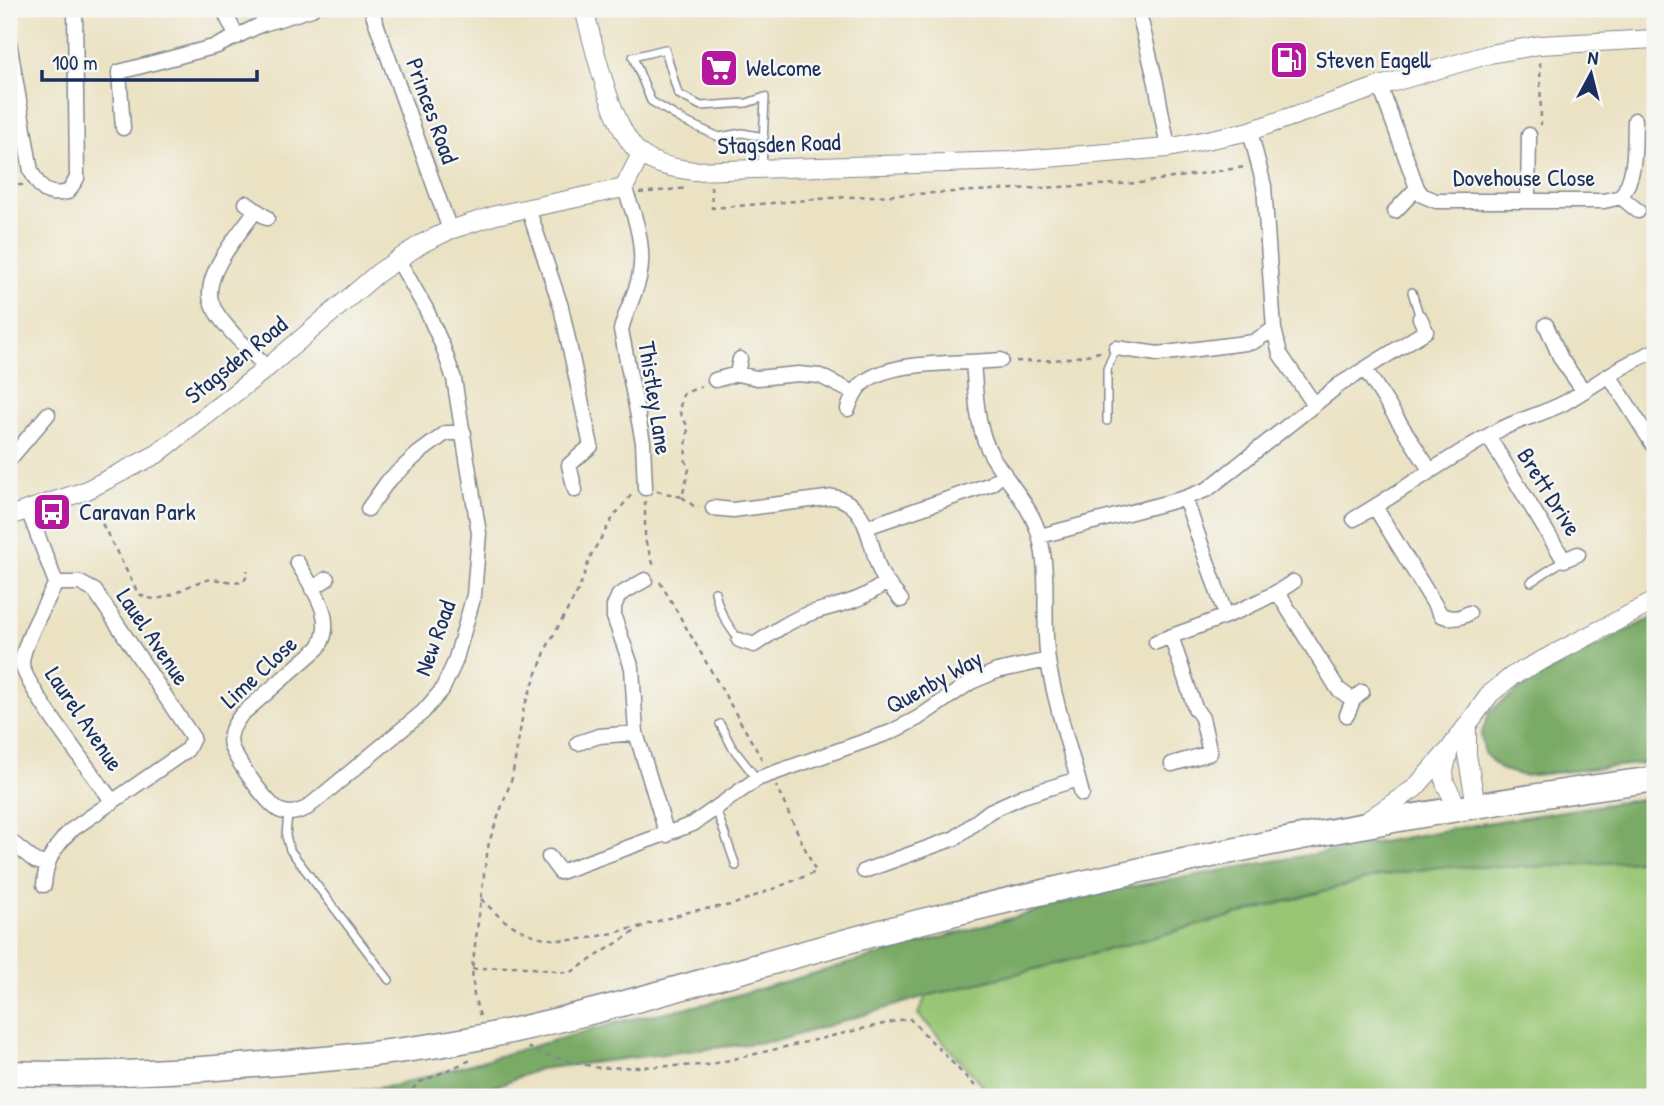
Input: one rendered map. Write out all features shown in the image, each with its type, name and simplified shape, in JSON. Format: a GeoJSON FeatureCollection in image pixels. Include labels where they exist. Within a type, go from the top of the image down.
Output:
{"type":"FeatureCollection","features":[{"type":"Feature","properties":{"kind":"highway"},"geometry":{"type":"LineString","coordinates":[[9,1073],[54,1075],[166,1072],[342,1058],[493,1035],[631,1003],[927,920],[1124,874],[1467,806],[1655,779]]}},
{"type":"Feature","properties":{"kind":"street"},"geometry":{"type":"LineString","coordinates":[[9,42],[31,171],[38,187],[58,194],[68,191],[77,178],[75,9]]}},
{"type":"Feature","properties":{"kind":"street"},"geometry":{"type":"LineString","coordinates":[[223,9],[237,37]]}},
{"type":"Feature","properties":{"kind":"street"},"geometry":{"type":"LineString","coordinates":[[123,128],[119,72],[217,47],[260,25],[312,9]]}},
{"type":"Feature","properties":{"kind":"street","name":"Princes Road"},"geometry":{"type":"LineString","coordinates":[[371,9],[450,230]]}},
{"type":"Feature","properties":{"kind":"street"},"geometry":{"type":"LineString","coordinates":[[584,9],[603,79],[618,118],[630,143],[641,154],[624,188]]}},
{"type":"Feature","properties":{"kind":"street"},"geometry":{"type":"LineString","coordinates":[[1138,9],[1168,148]]}},
{"type":"Feature","properties":{"kind":"street","name":"Stagsden Road"},"geometry":{"type":"LineString","coordinates":[[641,154],[663,166],[694,172],[1070,158],[1168,148],[1250,131],[1380,86],[1466,60],[1540,45],[1655,38]]}},
{"type":"Feature","properties":{"kind":"street","name":"Dovehouse Close"},"geometry":{"type":"LineString","coordinates":[[1380,86],[1417,188],[1422,195],[1436,201],[1604,201],[1621,197],[1630,185],[1634,166],[1635,120]]}},
{"type":"Feature","properties":{"kind":"street"},"geometry":{"type":"LineString","coordinates":[[1250,131],[1259,165],[1267,221],[1274,329],[1280,354],[1314,404]]}},
{"type":"Feature","properties":{"kind":"street"},"geometry":{"type":"LineString","coordinates":[[1528,201],[1529,135]]}},
{"type":"Feature","properties":{"kind":"street","name":"Stagsden Road"},"geometry":{"type":"LineString","coordinates":[[9,516],[85,491],[157,454],[267,368],[397,258],[450,230],[496,215],[624,188]]}},
{"type":"Feature","properties":{"kind":"street","name":"Thistley Lane"},"geometry":{"type":"LineString","coordinates":[[624,188],[640,249],[639,278],[624,314],[621,330],[643,442],[645,488]]}},
{"type":"Feature","properties":{"kind":"street"},"geometry":{"type":"LineString","coordinates":[[1395,211],[1417,188]]}},
{"type":"Feature","properties":{"kind":"street"},"geometry":{"type":"LineString","coordinates":[[1621,197],[1638,211]]}},
{"type":"Feature","properties":{"kind":"street"},"geometry":{"type":"LineString","coordinates":[[528,208],[561,307],[591,446],[569,464],[575,490]]}},
{"type":"Feature","properties":{"kind":"street"},"geometry":{"type":"LineString","coordinates":[[257,210],[218,265],[209,288],[211,302],[222,319],[267,368]]}},
{"type":"Feature","properties":{"kind":"street","name":"New Road"},"geometry":{"type":"LineString","coordinates":[[288,813],[307,808],[423,712],[442,690],[455,662],[472,605],[479,533],[454,379],[426,309],[397,258]]}},
{"type":"Feature","properties":{"kind":"street"},"geometry":{"type":"LineString","coordinates":[[1040,536],[1185,498],[1208,489],[1314,404],[1426,331],[1420,318]]}},
{"type":"Feature","properties":{"kind":"street"},"geometry":{"type":"LineString","coordinates":[[1546,325],[1560,359],[1583,390]]}},
{"type":"Feature","properties":{"kind":"street"},"geometry":{"type":"LineString","coordinates":[[1116,348],[1158,354],[1253,342],[1274,329]]}},
{"type":"Feature","properties":{"kind":"street","name":"Brett Drive"},"geometry":{"type":"LineString","coordinates":[[1354,519],[1430,470],[1511,423],[1567,401],[1655,351]]}},
{"type":"Feature","properties":{"kind":"street"},"geometry":{"type":"LineString","coordinates":[[737,374],[740,359]]}},
{"type":"Feature","properties":{"kind":"street"},"geometry":{"type":"LineString","coordinates":[[848,409],[854,393],[862,384],[876,374],[894,368],[1000,360]]}},
{"type":"Feature","properties":{"kind":"street"},"geometry":{"type":"LineString","coordinates":[[973,363],[983,437],[991,455],[1030,514],[1040,536],[1044,560],[1048,660],[1082,794]]}},
{"type":"Feature","properties":{"kind":"street"},"geometry":{"type":"LineString","coordinates":[[1365,369],[1430,470]]}},
{"type":"Feature","properties":{"kind":"street"},"geometry":{"type":"LineString","coordinates":[[715,380],[737,374],[757,378],[798,374],[820,376],[854,393]]}},
{"type":"Feature","properties":{"kind":"street"},"geometry":{"type":"LineString","coordinates":[[1609,375],[1655,448]]}},
{"type":"Feature","properties":{"kind":"street"},"geometry":{"type":"LineString","coordinates":[[9,460],[48,414]]}},
{"type":"Feature","properties":{"kind":"street"},"geometry":{"type":"LineString","coordinates":[[368,509],[388,481],[419,453],[446,433],[464,433]]}},
{"type":"Feature","properties":{"kind":"street","name":"Brett Drive"},"geometry":{"type":"LineString","coordinates":[[1488,436],[1564,560],[1578,554]]}},
{"type":"Feature","properties":{"kind":"street"},"geometry":{"type":"LineString","coordinates":[[867,527],[991,484],[1004,473]]}},
{"type":"Feature","properties":{"kind":"street"},"geometry":{"type":"LineString","coordinates":[[713,508],[733,510],[834,497],[842,499],[855,507],[867,527],[880,571],[901,600]]}},
{"type":"Feature","properties":{"kind":"street"},"geometry":{"type":"LineString","coordinates":[[1185,498],[1226,616]]}},
{"type":"Feature","properties":{"kind":"street"},"geometry":{"type":"LineString","coordinates":[[1375,507],[1441,615],[1451,619],[1461,618],[1469,613]]}},
{"type":"Feature","properties":{"kind":"street"},"geometry":{"type":"LineString","coordinates":[[28,510],[55,583]]}},
{"type":"Feature","properties":{"kind":"street","name":"Lime Close"},"geometry":{"type":"LineString","coordinates":[[288,813],[277,811],[265,798],[232,748],[230,737],[232,727],[241,715],[318,648],[324,639],[326,618],[297,562]]}},
{"type":"Feature","properties":{"kind":"street"},"geometry":{"type":"LineString","coordinates":[[312,589],[327,579]]}},
{"type":"Feature","properties":{"kind":"street"},"geometry":{"type":"LineString","coordinates":[[651,579],[619,595],[614,606],[614,617],[632,668],[636,733],[667,835]]}},
{"type":"Feature","properties":{"kind":"street"},"geometry":{"type":"LineString","coordinates":[[739,640],[754,645],[781,627],[811,613],[862,599],[886,582]]}},
{"type":"Feature","properties":{"kind":"street"},"geometry":{"type":"LineString","coordinates":[[1156,642],[1226,616],[1278,593],[1293,582]]}},
{"type":"Feature","properties":{"kind":"street","name":"Lauel Avenue"},"geometry":{"type":"LineString","coordinates":[[55,583],[80,583],[95,591],[193,738],[187,750],[113,802]]}},
{"type":"Feature","properties":{"kind":"street","name":"Laurel Avenue"},"geometry":{"type":"LineString","coordinates":[[55,583],[25,648],[21,665],[38,697],[113,802]]}},
{"type":"Feature","properties":{"kind":"street"},"geometry":{"type":"LineString","coordinates":[[1278,593],[1338,689],[1357,696],[1347,715]]}},
{"type":"Feature","properties":{"kind":"street"},"geometry":{"type":"LineString","coordinates":[[1362,825],[1415,788],[1467,728],[1490,694],[1512,676],[1655,601]]}},
{"type":"Feature","properties":{"kind":"street"},"geometry":{"type":"LineString","coordinates":[[1171,636],[1195,708],[1202,718],[1210,753],[1172,765]]}},
{"type":"Feature","properties":{"kind":"street","name":"Quenby Way"},"geometry":{"type":"LineString","coordinates":[[549,857],[560,872],[667,835],[694,824],[764,776],[891,732],[918,718],[971,682],[997,671],[1048,660]]}},
{"type":"Feature","properties":{"kind":"street"},"geometry":{"type":"LineString","coordinates":[[1467,728],[1467,806]]}},
{"type":"Feature","properties":{"kind":"street"},"geometry":{"type":"LineString","coordinates":[[578,743],[599,736],[636,733]]}},
{"type":"Feature","properties":{"kind":"street"},"geometry":{"type":"LineString","coordinates":[[1449,750],[1444,771],[1445,783],[1450,796],[1467,806]]}},
{"type":"Feature","properties":{"kind":"street"},"geometry":{"type":"LineString","coordinates":[[864,871],[954,838],[990,811],[1023,796],[1078,779]]}},
{"type":"Feature","properties":{"kind":"street"},"geometry":{"type":"LineString","coordinates":[[44,884],[46,864],[56,847],[70,831],[113,802]]}},
{"type":"Feature","properties":{"kind":"street"},"geometry":{"type":"LineString","coordinates":[[9,840],[35,861],[46,864]]}},
{"type":"Feature","properties":{"kind":"lane"},"geometry":{"type":"LineString","coordinates":[[762,170],[764,137],[765,97],[747,103],[701,106],[678,94],[665,49],[633,57],[651,101],[684,121],[719,137],[742,133],[764,137]]}},
{"type":"Feature","properties":{"kind":"lane"},"geometry":{"type":"LineString","coordinates":[[1412,292],[1420,318]]}},
{"type":"Feature","properties":{"kind":"lane"},"geometry":{"type":"LineString","coordinates":[[1107,421],[1107,369],[1116,348]]}},
{"type":"Feature","properties":{"kind":"lane"},"geometry":{"type":"LineString","coordinates":[[1531,582],[1564,560]]}},
{"type":"Feature","properties":{"kind":"lane"},"geometry":{"type":"LineString","coordinates":[[715,592],[725,622],[739,640]]}},
{"type":"Feature","properties":{"kind":"lane"},"geometry":{"type":"LineString","coordinates":[[720,724],[732,747],[764,776]]}},
{"type":"Feature","properties":{"kind":"lane"},"geometry":{"type":"LineString","coordinates":[[716,809],[736,866]]}},
{"type":"Feature","properties":{"kind":"lane"},"geometry":{"type":"LineString","coordinates":[[288,813],[286,836],[290,850],[389,980]]}},
{"type":"Feature","properties":{"kind":"path"},"geometry":{"type":"LineString","coordinates":[[1529,135],[1541,128],[1540,45]]}},
{"type":"Feature","properties":{"kind":"path"},"geometry":{"type":"LineString","coordinates":[[711,185],[712,208],[831,198],[1140,183],[1259,165]]}},
{"type":"Feature","properties":{"kind":"path"},"geometry":{"type":"LineString","coordinates":[[9,216],[13,216],[13,185],[38,187]]}},
{"type":"Feature","properties":{"kind":"path"},"geometry":{"type":"LineString","coordinates":[[624,188],[635,194],[698,186]]}},
{"type":"Feature","properties":{"kind":"path"},"geometry":{"type":"LineString","coordinates":[[1000,360],[1045,362],[1077,358],[1116,348]]}},
{"type":"Feature","properties":{"kind":"path"},"geometry":{"type":"LineString","coordinates":[[682,497],[689,469],[685,459],[688,427],[679,411],[682,394],[715,380]]}},
{"type":"Feature","properties":{"kind":"path"},"geometry":{"type":"LineString","coordinates":[[713,508],[695,507],[682,497],[645,488],[635,490],[614,516],[591,555],[579,589],[547,647],[524,707],[512,778],[489,842],[472,970],[474,996],[481,1019],[493,1035],[538,1053],[599,1068],[708,1065],[909,1018],[976,1087],[980,1097]]}},
{"type":"Feature","properties":{"kind":"path","name":"Thistley Lane"},"geometry":{"type":"LineString","coordinates":[[645,488],[645,540],[651,579],[816,872],[732,905],[692,911],[645,925]]}},
{"type":"Feature","properties":{"kind":"path"},"geometry":{"type":"LineString","coordinates":[[85,491],[138,593],[145,598],[162,598],[213,579],[242,583],[248,575],[247,570]]}},
{"type":"Feature","properties":{"kind":"path"},"geometry":{"type":"LineString","coordinates":[[481,899],[509,924],[553,941],[579,940],[645,925]]}},
{"type":"Feature","properties":{"kind":"path"},"geometry":{"type":"LineString","coordinates":[[472,970],[517,966],[570,972],[645,925]]}},
{"type":"Feature","properties":{"kind":"path"},"geometry":{"type":"LineString","coordinates":[[406,1097],[418,1083],[475,1057],[483,1043],[493,1035]]}},
{"type":"Feature","properties":{"kind":"green space"},"geometry":{"type":"Polygon","coordinates":[[[1655,616],[1655,762],[1524,776],[1500,769],[1485,754],[1481,735],[1490,711],[1531,681],[1655,616]]]}},
{"type":"Feature","properties":{"kind":"green space"},"geometry":{"type":"Polygon","coordinates":[[[1655,797],[1655,860],[1532,867],[1438,867],[1379,876],[926,996],[780,1040],[539,1069],[469,1097],[302,1097],[393,1086],[626,1020],[705,1004],[1108,891],[1486,823],[1655,797]]]}},
{"type":"Feature","properties":{"kind":"green space"},"geometry":{"type":"Polygon","coordinates":[[[1655,860],[1655,1097],[993,1097],[918,1014],[926,996],[1379,876],[1438,867],[1532,867],[1655,860]]]}},
{"type":"Feature","properties":{"kind":"place","name":"Steven Eagell"},"geometry":{"type":"Point","coordinates":[1289,60]}},
{"type":"Feature","properties":{"kind":"place","name":"Welcome"},"geometry":{"type":"Point","coordinates":[719,68]}},
{"type":"Feature","properties":{"kind":"place","name":"Caravan Park"},"geometry":{"type":"Point","coordinates":[52,512]}}]}
